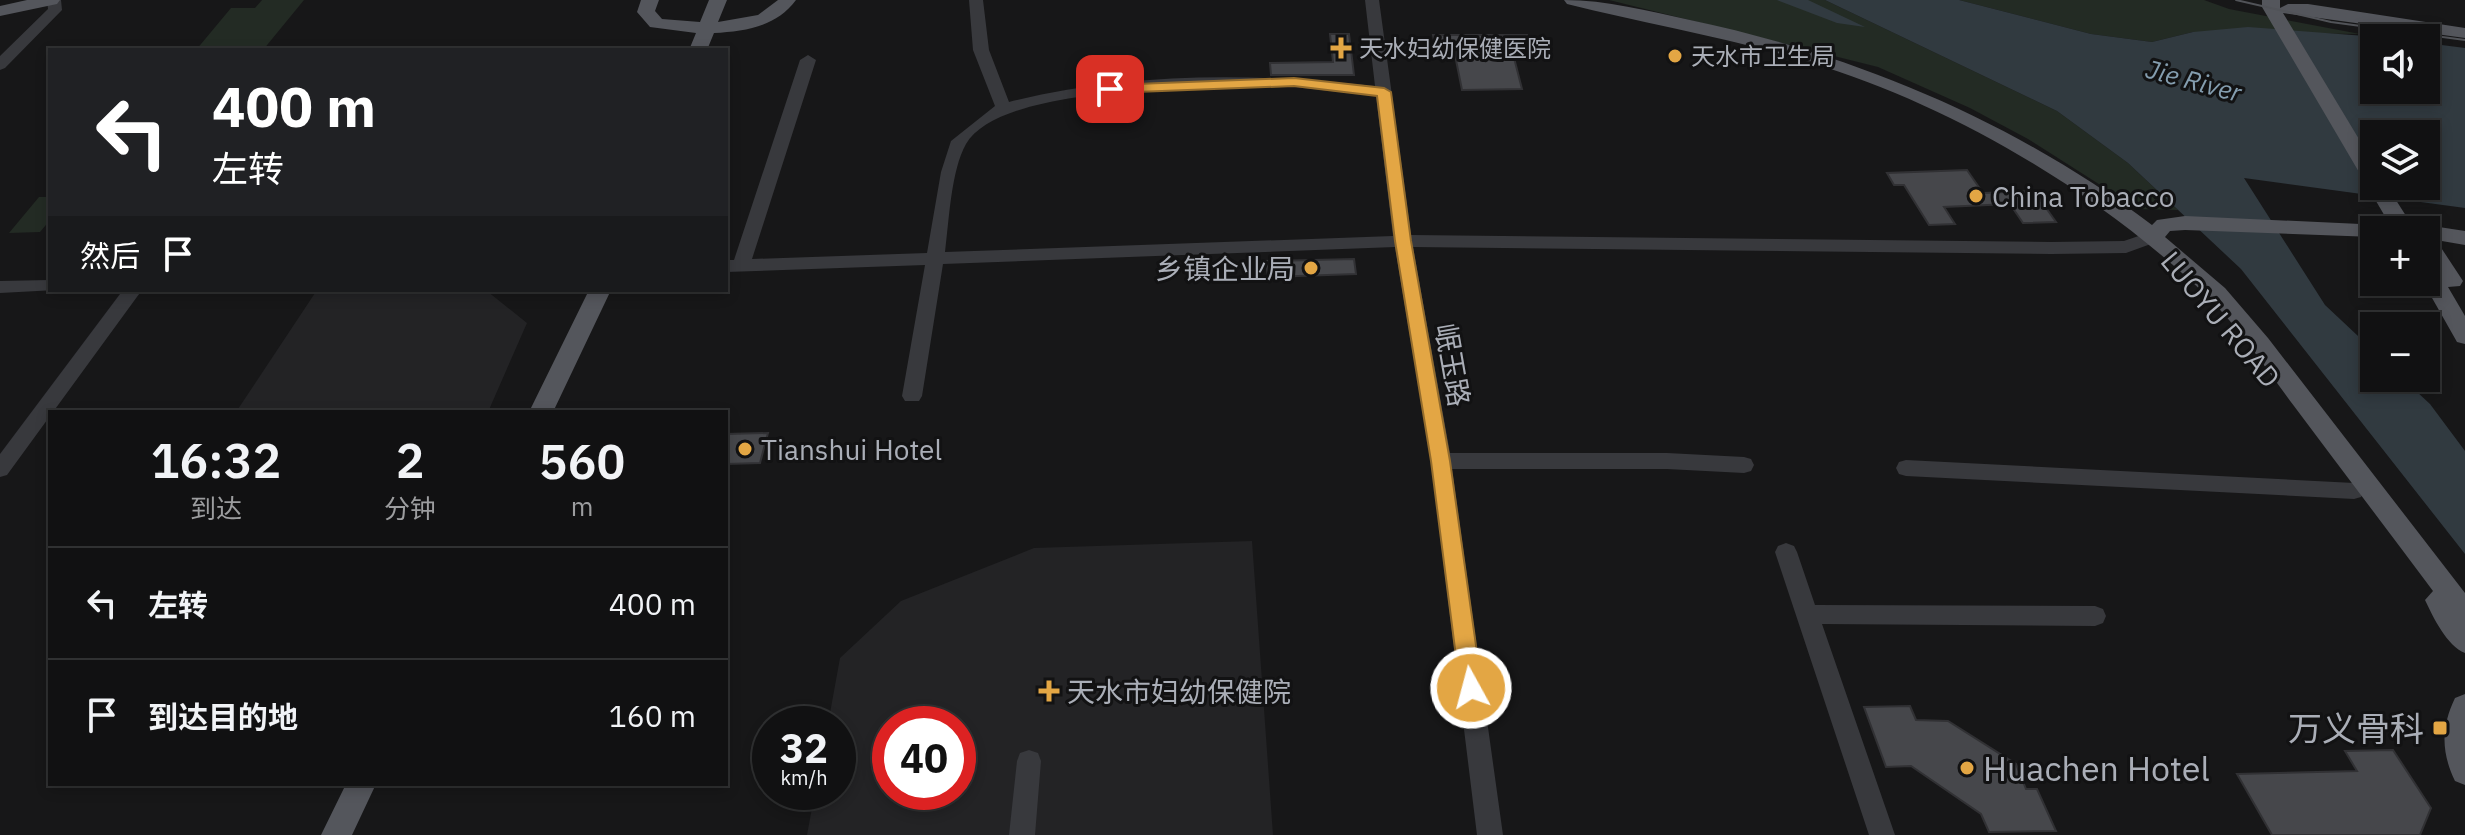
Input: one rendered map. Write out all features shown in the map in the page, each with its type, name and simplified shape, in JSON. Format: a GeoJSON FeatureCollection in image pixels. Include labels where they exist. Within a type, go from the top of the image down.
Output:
{"type":"FeatureCollection","features":[{"type":"Feature","properties":{"kind":"main road"},"geometry":{"type":"LineString","coordinates":[[0,11],[53,0]]}},
{"type":"Feature","properties":{"kind":"main road"},"geometry":{"type":"LineString","coordinates":[[650,0],[646,12],[656,23],[708,25],[744,25],[765,21],[781,11],[787,0]]}},
{"type":"Feature","properties":{"kind":"main road"},"geometry":{"type":"LineString","coordinates":[[699,48],[718,0]]}},
{"type":"Feature","properties":{"kind":"main road"},"geometry":{"type":"LineString","coordinates":[[1573,0],[1723,32],[1819,59],[1927,100],[2024,149],[2153,237],[2189,228],[2360,230]]}},
{"type":"Feature","properties":{"kind":"main road"},"geometry":{"type":"LineString","coordinates":[[2353,0],[2465,20]]}},
{"type":"Feature","properties":{"kind":"main road"},"geometry":{"type":"LineString","coordinates":[[2274,3],[2307,4],[2465,31]]}},
{"type":"Feature","properties":{"kind":"main road"},"geometry":{"type":"LineString","coordinates":[[2274,3],[2360,129]]}},
{"type":"Feature","properties":{"kind":"main road"},"geometry":{"type":"LineString","coordinates":[[2274,3],[2360,156]]}},
{"type":"Feature","properties":{"kind":"main road"},"geometry":{"type":"LineString","coordinates":[[2395,200],[2408,216]]}},
{"type":"Feature","properties":{"kind":"main road"},"geometry":{"type":"LineString","coordinates":[[2280,231],[2360,238]]}},
{"type":"Feature","properties":{"kind":"main road"},"geometry":{"type":"LineString","coordinates":[[2440,234],[2465,238]]}},
{"type":"Feature","properties":{"kind":"main road","name":"LUOYU ROAD"},"geometry":{"type":"LineString","coordinates":[[2153,237],[2168,260],[2248,344],[2354,491],[2448,613],[2465,641]]}},
{"type":"Feature","properties":{"kind":"main road","name":"LUOYU ROAD"},"geometry":{"type":"LineString","coordinates":[[2153,237],[2217,293],[2260,344],[2465,613]]}},
{"type":"Feature","properties":{"kind":"main road"},"geometry":{"type":"LineString","coordinates":[[2440,243],[2465,246]]}},
{"type":"Feature","properties":{"kind":"main road"},"geometry":{"type":"LineString","coordinates":[[2440,264],[2465,304]]}},
{"type":"Feature","properties":{"kind":"main road"},"geometry":{"type":"LineString","coordinates":[[542,410],[599,292]]}},
{"type":"Feature","properties":{"kind":"main road"},"geometry":{"type":"LineString","coordinates":[[2440,292],[2465,336]]}},
{"type":"Feature","properties":{"kind":"main road"},"geometry":{"type":"LineString","coordinates":[[2465,707],[2457,725],[2459,759],[2465,771]]}},
{"type":"Feature","properties":{"kind":"main road"},"geometry":{"type":"LineString","coordinates":[[336,835],[360,786]]}},
{"type":"Feature","properties":{"kind":"street"},"geometry":{"type":"LineString","coordinates":[[0,65],[55,10],[53,0]]}},
{"type":"Feature","properties":{"kind":"street"},"geometry":{"type":"LineString","coordinates":[[976,0],[981,50],[1004,109]]}},
{"type":"Feature","properties":{"kind":"street","name":"岷玉路"},"geometry":{"type":"LineString","coordinates":[[1372,0],[1403,241],[1441,461],[1490,835]]}},
{"type":"Feature","properties":{"kind":"street"},"geometry":{"type":"LineString","coordinates":[[808,60],[733,266],[1403,241],[2051,248],[2126,247],[2153,237]]}},
{"type":"Feature","properties":{"kind":"street"},"geometry":{"type":"LineString","coordinates":[[912,396],[949,172],[959,141],[1004,109],[1052,96],[1139,86],[1294,82],[1384,92]]}},
{"type":"Feature","properties":{"kind":"street"},"geometry":{"type":"LineString","coordinates":[[0,287],[48,286]]}},
{"type":"Feature","properties":{"kind":"street"},"geometry":{"type":"LineString","coordinates":[[0,469],[132,292]]}},
{"type":"Feature","properties":{"kind":"street"},"geometry":{"type":"LineString","coordinates":[[1441,461],[1667,461],[1744,465]]}},
{"type":"Feature","properties":{"kind":"street"},"geometry":{"type":"LineString","coordinates":[[1906,468],[2354,491]]}},
{"type":"Feature","properties":{"kind":"street"},"geometry":{"type":"LineString","coordinates":[[1786,552],[1882,835]]}},
{"type":"Feature","properties":{"kind":"street"},"geometry":{"type":"LineString","coordinates":[[1807,614],[2095,616]]}},
{"type":"Feature","properties":{"kind":"street"},"geometry":{"type":"LineString","coordinates":[[1022,835],[1029,761]]}},
{"type":"Feature","properties":{"kind":"shaded area"},"geometry":{"type":"Polygon","coordinates":[[[262,0],[304,0],[265,48],[198,48],[231,8],[255,8],[262,0]]]}},
{"type":"Feature","properties":{"kind":"shaded area"},"geometry":{"type":"Polygon","coordinates":[[[1609,0],[1825,0],[2057,111],[2128,163],[2178,210],[2138,209],[2028,139],[1970,108],[1878,67],[1609,0]]]}},
{"type":"Feature","properties":{"kind":"shaded area"},"geometry":{"type":"Polygon","coordinates":[[[1959,0],[2204,0],[2229,9],[2360,34],[2193,32],[2152,42],[2091,34],[1959,0]]]}},
{"type":"Feature","properties":{"kind":"shaded area"},"geometry":{"type":"Polygon","coordinates":[[[39,197],[48,197],[48,222],[40,232],[9,233],[39,197]]]}},
{"type":"Feature","properties":{"kind":"shaded area"},"geometry":{"type":"Polygon","coordinates":[[[316,292],[488,292],[527,323],[489,410],[237,410],[316,292]]]}},
{"type":"Feature","properties":{"kind":"shaded area","name":"天水市妇幼保健院"},"geometry":{"type":"Polygon","coordinates":[[[1252,541],[1273,835],[807,835],[812,810],[856,810],[856,706],[831,706],[840,658],[901,601],[1034,548],[1252,541]]]}},
{"type":"Feature","properties":{"kind":"water"},"geometry":{"type":"Polygon","coordinates":[[[1777,0],[1808,0],[1865,27],[1837,23],[1777,0]]]}},
{"type":"Feature","properties":{"kind":"water","name":"Jie River"},"geometry":{"type":"Polygon","coordinates":[[[1825,0],[1959,0],[2091,34],[2152,42],[2193,32],[2248,27],[2360,36],[2360,104],[2440,104],[2440,45],[2465,48],[2465,208],[2406,200],[2440,200],[2440,120],[2360,120],[2360,194],[2244,178],[2325,305],[2360,338],[2360,392],[2417,392],[2430,404],[2465,451],[2465,554],[2241,269],[2128,163],[2057,111],[1825,0]]]}},
{"type":"Feature","properties":{"kind":"building","name":"天水妇幼保健医院"},"geometry":{"type":"Polygon","coordinates":[[[1330,34],[1349,34],[1354,75],[1271,75],[1270,63],[1333,62],[1330,34]]]}},
{"type":"Feature","properties":{"kind":"building"},"geometry":{"type":"Polygon","coordinates":[[[1433,35],[1527,35],[1531,50],[1512,50],[1522,89],[1462,90],[1454,50],[1436,50],[1433,35]]]}},
{"type":"Feature","properties":{"kind":"building","name":"China Tobacco"},"geometry":{"type":"Polygon","coordinates":[[[1967,170],[1983,193],[2034,191],[2056,222],[2023,223],[2010,204],[1944,207],[1955,224],[1929,225],[1904,185],[1894,185],[1887,173],[1967,170]]]}},
{"type":"Feature","properties":{"kind":"building","name":"乡镇企业局"},"geometry":{"type":"Polygon","coordinates":[[[1354,259],[1356,274],[1268,277],[1266,261],[1354,259]]]}},
{"type":"Feature","properties":{"kind":"building","name":"Tianshui Hotel"},"geometry":{"type":"Polygon","coordinates":[[[768,433],[760,463],[728,464],[728,434],[768,433]]]}},
{"type":"Feature","properties":{"kind":"building","name":"Huachen Hotel"},"geometry":{"type":"Polygon","coordinates":[[[1910,706],[1916,720],[1948,721],[2016,764],[2026,789],[2037,789],[2056,831],[1989,832],[1981,814],[1911,766],[1886,767],[1864,707],[1910,706]]]}},
{"type":"Feature","properties":{"kind":"building"},"geometry":{"type":"Polygon","coordinates":[[[2393,750],[2431,808],[2420,835],[2272,835],[2237,774],[2357,771],[2345,751],[2393,750]]]}},
{"type":"Feature","properties":{"kind":"tram line"},"geometry":{"type":"LineString","coordinates":[[2236,0],[2331,22],[2465,40]]}},
{"type":"Feature","properties":{"kind":"place","name":"天水妇幼保健医院"},"geometry":{"type":"Point","coordinates":[1341,48]}},
{"type":"Feature","properties":{"kind":"place","name":"天水市卫生局"},"geometry":{"type":"Point","coordinates":[1675,56]}},
{"type":"Feature","properties":{"kind":"place","name":"China Tobacco"},"geometry":{"type":"Point","coordinates":[1976,196]}},
{"type":"Feature","properties":{"kind":"place","name":"乡镇企业局"},"geometry":{"type":"Point","coordinates":[1311,268]}},
{"type":"Feature","properties":{"kind":"place","name":"Tianshui Hotel"},"geometry":{"type":"Point","coordinates":[745,449]}},
{"type":"Feature","properties":{"kind":"place","name":"天水市妇幼保健院"},"geometry":{"type":"Point","coordinates":[1049,691]}},
{"type":"Feature","properties":{"kind":"place","name":"万义骨科"},"geometry":{"type":"Point","coordinates":[2440,728]}},
{"type":"Feature","properties":{"kind":"place","name":"Huachen Hotel"},"geometry":{"type":"Point","coordinates":[1967,768]}},
{"type":"Feature","properties":{"kind":"route"},"geometry":{"type":"LineString","coordinates":[[1110,89],[1294,82],[1384,92],[1403,241],[1441,461],[1471,688]]}}]}
